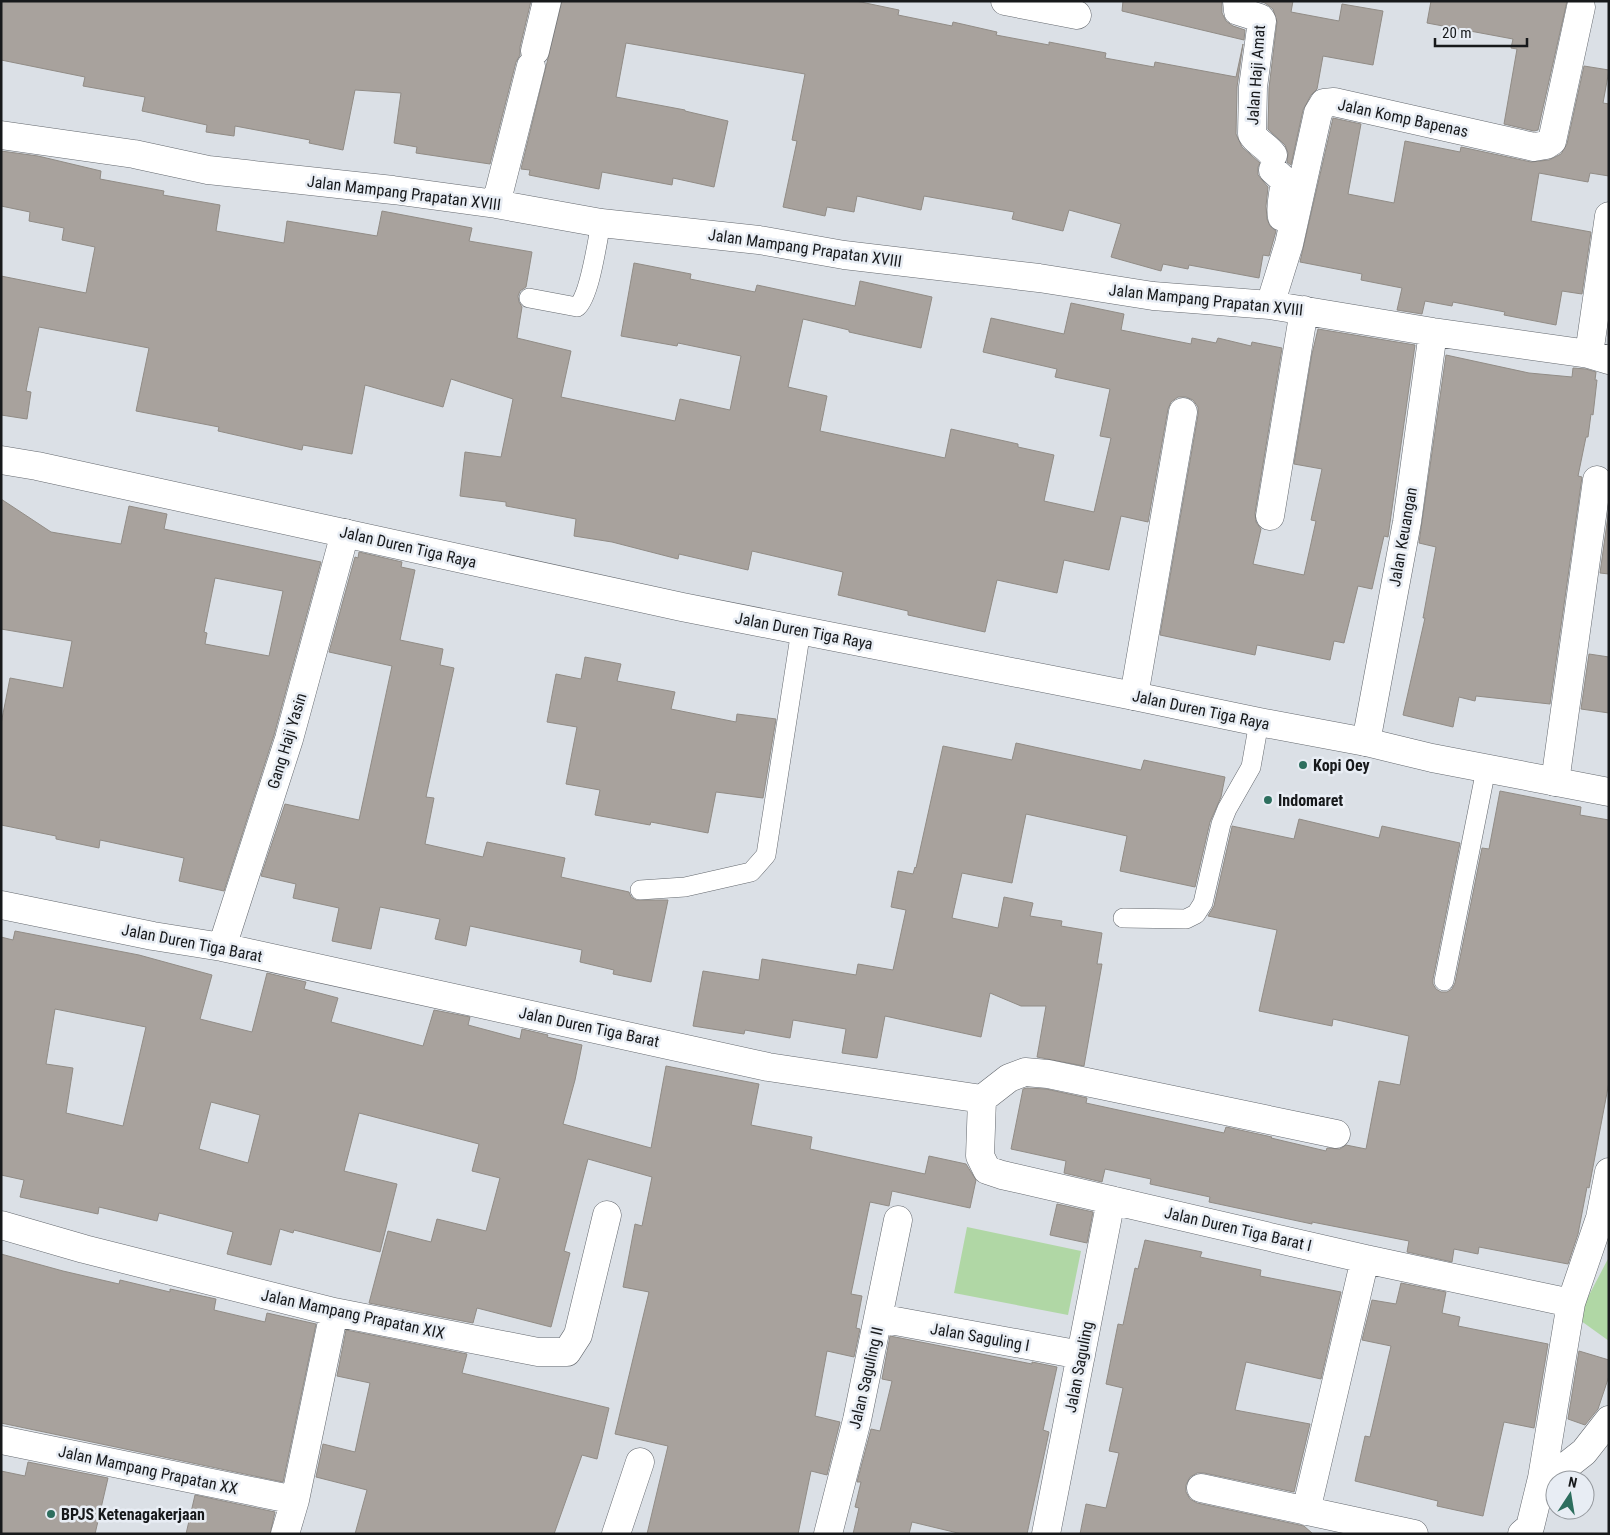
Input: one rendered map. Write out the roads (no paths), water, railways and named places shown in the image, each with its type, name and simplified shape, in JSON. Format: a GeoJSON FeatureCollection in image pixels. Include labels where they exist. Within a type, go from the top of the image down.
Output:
{"type":"FeatureCollection","features":[{"type":"Feature","properties":{"kind":"street"},"geometry":{"type":"LineString","coordinates":[[496,204],[547,1]]}},
{"type":"Feature","properties":{"kind":"street"},"geometry":{"type":"LineString","coordinates":[[1005,1],[1077,15]]}},
{"type":"Feature","properties":{"kind":"street","name":"Jalan Haji Amat"},"geometry":{"type":"LineString","coordinates":[[1237,1],[1238,11],[1260,18],[1262,21],[1253,87],[1252,134],[1253,138],[1268,147],[1273,163],[1284,180],[1280,210],[1289,244]]}},
{"type":"Feature","properties":{"kind":"street","name":"Jalan Komp Bapenas"},"geometry":{"type":"LineString","coordinates":[[1270,305],[1289,244],[1318,113],[1324,103],[1334,102],[1534,147],[1546,145],[1552,141],[1581,7]]}},
{"type":"Feature","properties":{"kind":"street","name":"Jalan Mampang Prapatan XVIII"},"geometry":{"type":"LineString","coordinates":[[1,135],[134,154],[208,170],[393,190],[496,204],[601,223],[759,240],[844,255],[1039,278],[1153,296],[1270,305],[1599,357]]}},
{"type":"Feature","properties":{"kind":"street"},"geometry":{"type":"LineString","coordinates":[[1599,357],[1609,216]]}},
{"type":"Feature","properties":{"kind":"street"},"geometry":{"type":"LineString","coordinates":[[1270,516],[1304,310]]}},
{"type":"Feature","properties":{"kind":"street","name":"Jalan Keuangan"},"geometry":{"type":"LineString","coordinates":[[1366,742],[1407,522],[1433,332]]}},
{"type":"Feature","properties":{"kind":"street"},"geometry":{"type":"LineString","coordinates":[[1134,696],[1184,412]]}},
{"type":"Feature","properties":{"kind":"street","name":"Jalan Duren Tiga Raya"},"geometry":{"type":"LineString","coordinates":[[1,460],[37,466],[653,601],[1366,742],[1486,769],[1609,792]]}},
{"type":"Feature","properties":{"kind":"street"},"geometry":{"type":"LineString","coordinates":[[1555,782],[1597,480]]}},
{"type":"Feature","properties":{"kind":"street","name":"Gang Haji Yasin"},"geometry":{"type":"LineString","coordinates":[[222,947],[289,739],[345,533]]}},
{"type":"Feature","properties":{"kind":"street","name":"Jalan Duren Tiga Barat"},"geometry":{"type":"LineString","coordinates":[[1,905],[153,936],[222,947],[768,1068],[982,1100]]}},
{"type":"Feature","properties":{"kind":"street"},"geometry":{"type":"LineString","coordinates":[[1111,1200],[987,1170],[980,1156],[982,1100],[1009,1078],[1025,1072],[1058,1076],[1336,1134]]}},
{"type":"Feature","properties":{"kind":"street"},"geometry":{"type":"LineString","coordinates":[[1534,1532],[1571,1303],[1604,1219],[1609,1172]]}},
{"type":"Feature","properties":{"kind":"street","name":"Jalan Duren Tiga Barat I"},"geometry":{"type":"LineString","coordinates":[[1111,1200],[1365,1259],[1571,1303]]}},
{"type":"Feature","properties":{"kind":"street","name":"Jalan Saguling"},"geometry":{"type":"LineString","coordinates":[[1046,1534],[1111,1200]]}},
{"type":"Feature","properties":{"kind":"street","name":"Jalan Mampang Prapatan XIX"},"geometry":{"type":"LineString","coordinates":[[1,1225],[84,1249],[334,1312],[538,1352],[567,1352],[578,1336],[607,1215]]}},
{"type":"Feature","properties":{"kind":"street","name":"Jalan Saguling II"},"geometry":{"type":"LineString","coordinates":[[828,1534],[857,1420],[898,1220]]}},
{"type":"Feature","properties":{"kind":"street"},"geometry":{"type":"LineString","coordinates":[[1306,1511],[1365,1259]]}},
{"type":"Feature","properties":{"kind":"street"},"geometry":{"type":"LineString","coordinates":[[285,1534],[295,1500],[334,1312]]}},
{"type":"Feature","properties":{"kind":"street","name":"Jalan Saguling I"},"geometry":{"type":"LineString","coordinates":[[879,1318],[1081,1355]]}},
{"type":"Feature","properties":{"kind":"street"},"geometry":{"type":"LineString","coordinates":[[1542,1478],[1565,1467],[1584,1452],[1609,1420]]}},
{"type":"Feature","properties":{"kind":"street","name":"Jalan Mampang Prapatan XX"},"geometry":{"type":"LineString","coordinates":[[1,1440],[295,1500]]}},
{"type":"Feature","properties":{"kind":"street"},"geometry":{"type":"LineString","coordinates":[[616,1534],[640,1462]]}},
{"type":"Feature","properties":{"kind":"street"},"geometry":{"type":"LineString","coordinates":[[1201,1488],[1306,1511],[1355,1528],[1414,1534]]}},
{"type":"Feature","properties":{"kind":"lane"},"geometry":{"type":"LineString","coordinates":[[529,298],[577,307],[582,303],[601,223]]}},
{"type":"Feature","properties":{"kind":"lane"},"geometry":{"type":"LineString","coordinates":[[640,890],[685,887],[751,872],[766,855],[801,630]]}},
{"type":"Feature","properties":{"kind":"lane"},"geometry":{"type":"LineString","coordinates":[[1124,918],[1186,919],[1196,914],[1203,904],[1221,824],[1227,809],[1251,767],[1259,722]]}},
{"type":"Feature","properties":{"kind":"lane"},"geometry":{"type":"LineString","coordinates":[[1444,981],[1486,769]]}},
{"type":"Feature","properties":{"kind":"place","name":"Kopi Oey"},"geometry":{"type":"Point","coordinates":[1303,765]}},
{"type":"Feature","properties":{"kind":"place","name":"Indomaret"},"geometry":{"type":"Point","coordinates":[1268,800]}},
{"type":"Feature","properties":{"kind":"place","name":"BPJS Ketenagakerjaan"},"geometry":{"type":"Point","coordinates":[51,1514]}}]}
